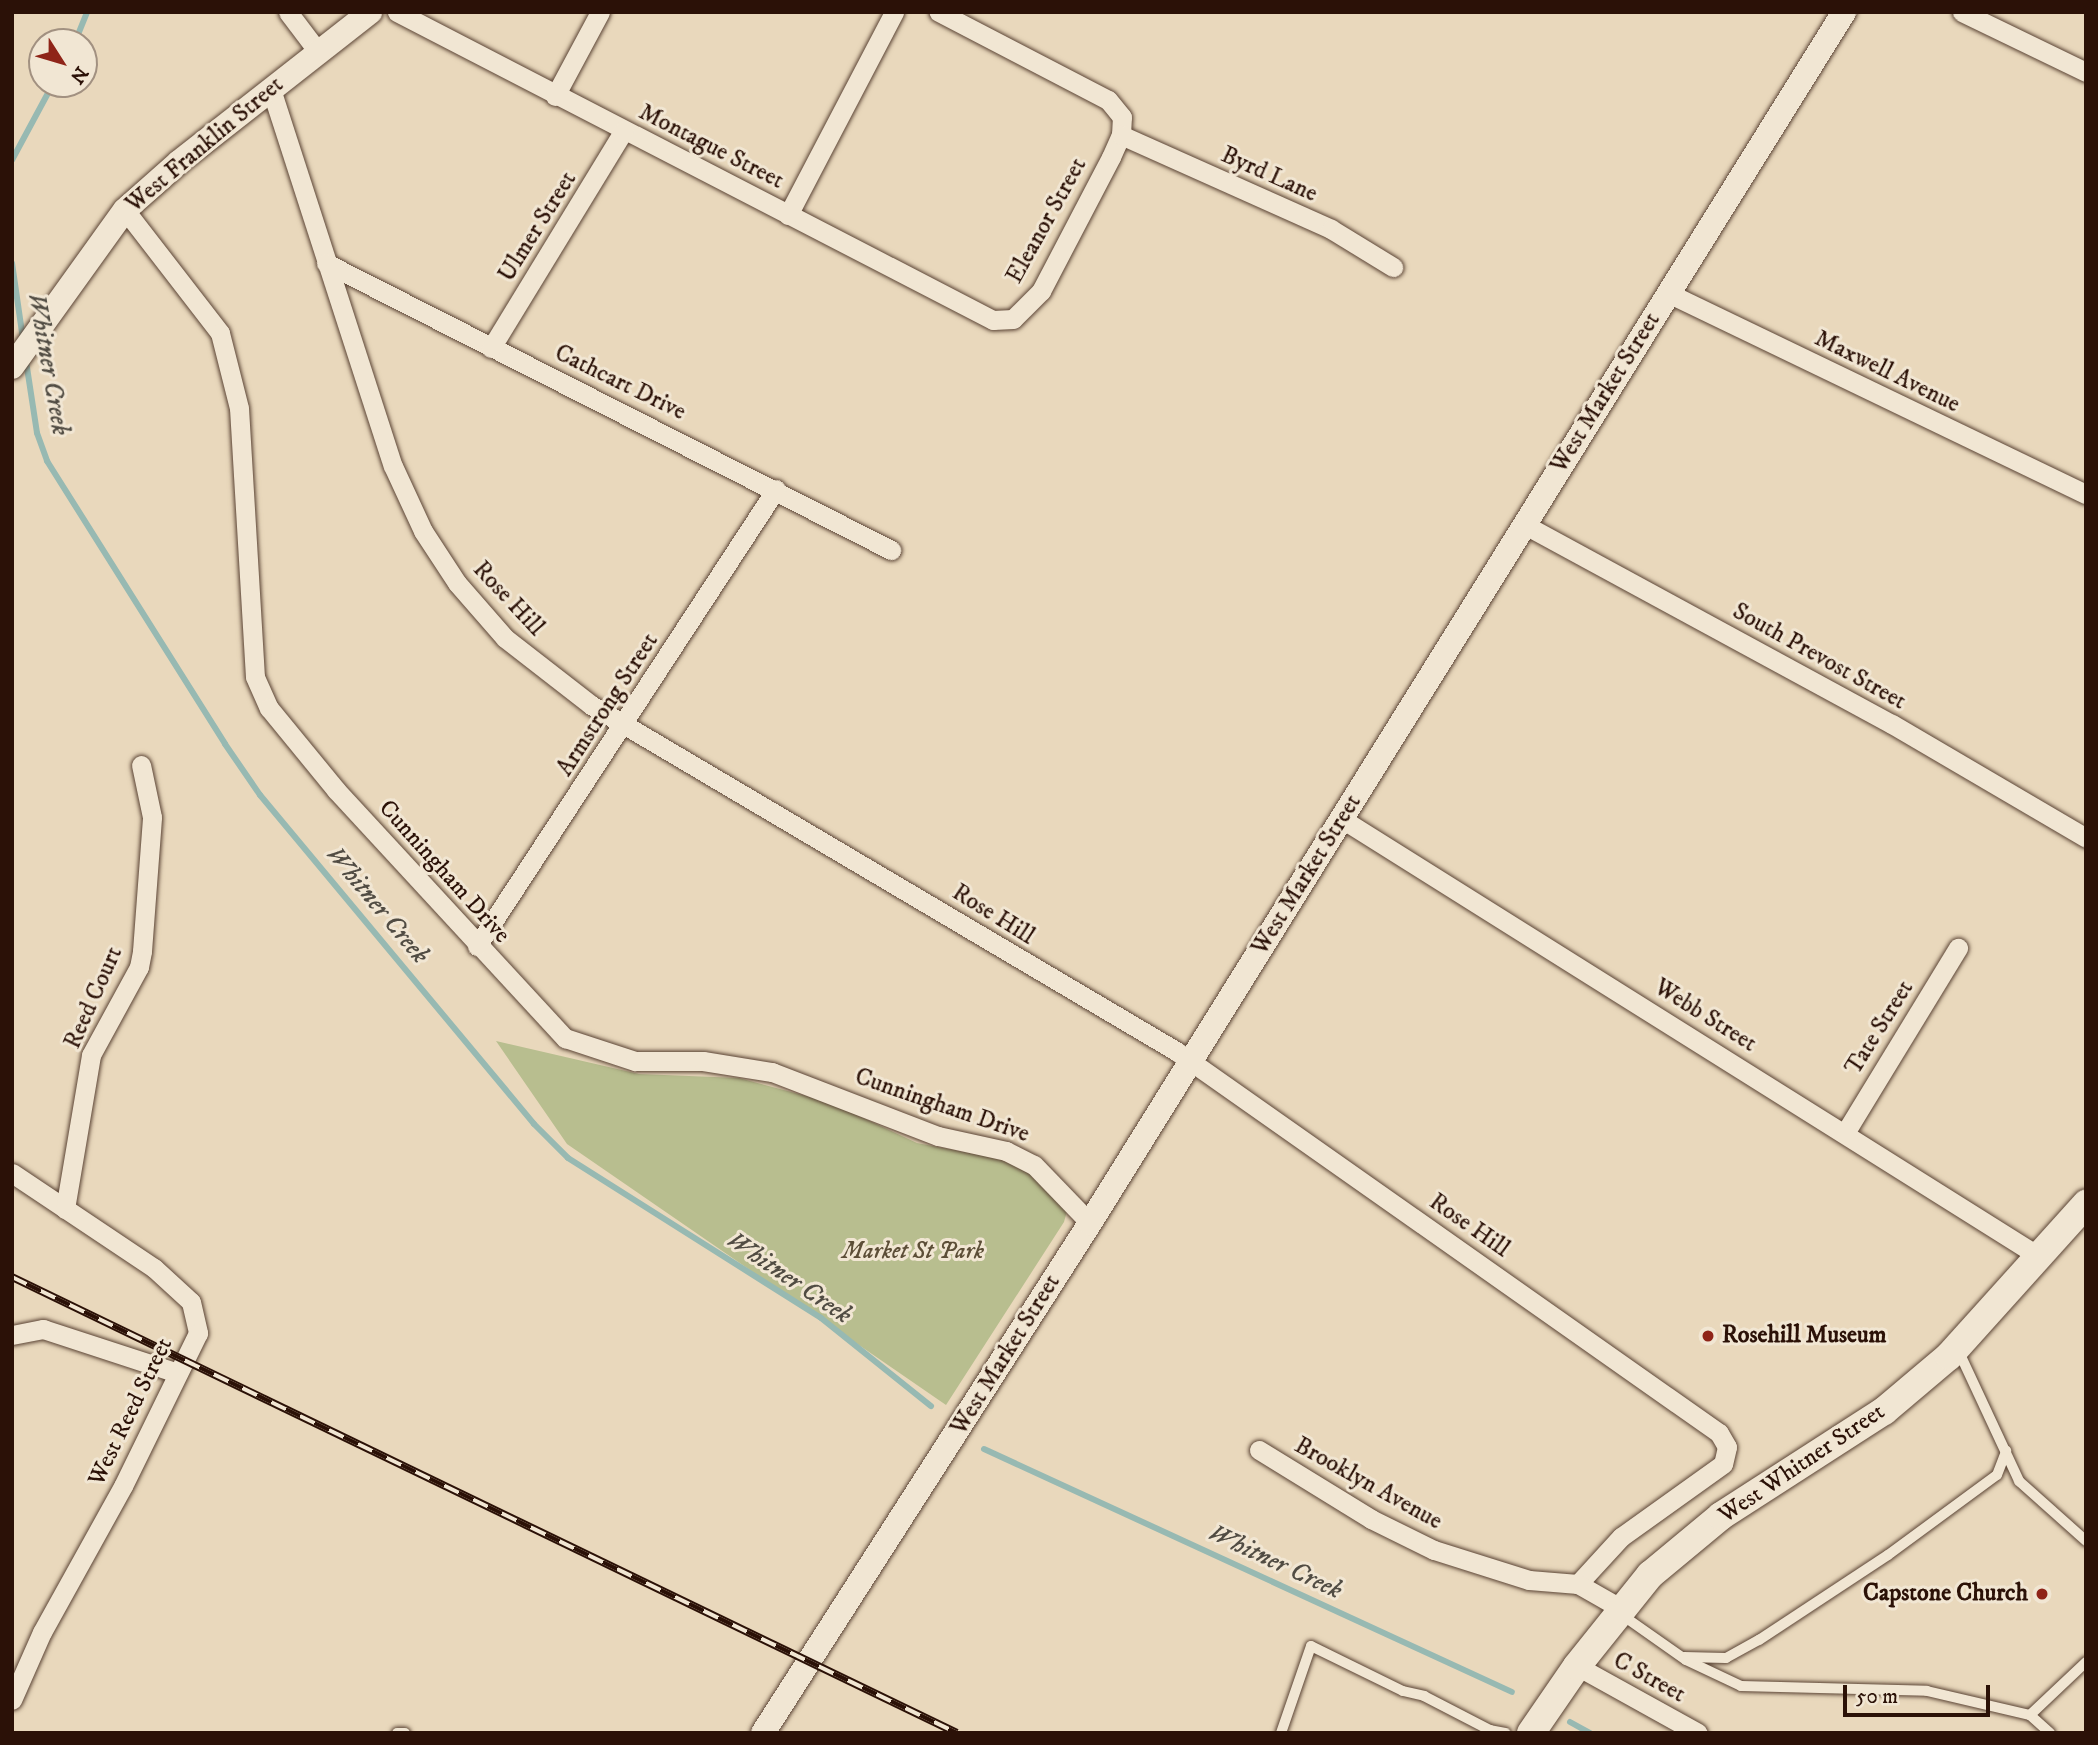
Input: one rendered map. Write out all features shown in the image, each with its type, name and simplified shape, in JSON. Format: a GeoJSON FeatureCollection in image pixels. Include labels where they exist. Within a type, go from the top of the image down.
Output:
{"type":"FeatureCollection","features":[{"type":"Feature","properties":{"kind":"main road","name":"West Whitner Street"},"geometry":{"type":"LineString","coordinates":[[1531,1733],[1577,1666],[1650,1575],[1721,1516],[1884,1410],[1957,1348],[2086,1204]]}},
{"type":"Feature","properties":{"kind":"street"},"geometry":{"type":"LineString","coordinates":[[288,12],[319,52]]}},
{"type":"Feature","properties":{"kind":"street","name":"West Franklin Street"},"geometry":{"type":"LineString","coordinates":[[15,363],[125,210],[271,89],[370,12]]}},
{"type":"Feature","properties":{"kind":"street","name":"Montague Street"},"geometry":{"type":"LineString","coordinates":[[397,12],[993,320],[1004,320]]}},
{"type":"Feature","properties":{"kind":"street"},"geometry":{"type":"LineString","coordinates":[[555,96],[600,12]]}},
{"type":"Feature","properties":{"kind":"street"},"geometry":{"type":"LineString","coordinates":[[788,215],[894,12]]}},
{"type":"Feature","properties":{"kind":"street"},"geometry":{"type":"LineString","coordinates":[[939,12],[1108,100],[1122,117],[1121,135]]}},
{"type":"Feature","properties":{"kind":"street","name":"West Market Street"},"geometry":{"type":"LineString","coordinates":[[763,1733],[1090,1223],[1844,12]]}},
{"type":"Feature","properties":{"kind":"street"},"geometry":{"type":"LineString","coordinates":[[1962,12],[2086,72]]}},
{"type":"Feature","properties":{"kind":"street","name":"Rose Hill"},"geometry":{"type":"LineString","coordinates":[[271,89],[393,466],[437,552],[505,638],[625,725],[1191,1061],[1719,1433],[1727,1447],[1723,1464],[1621,1537],[1578,1584]]}},
{"type":"Feature","properties":{"kind":"street","name":"Ulmer Street"},"geometry":{"type":"LineString","coordinates":[[491,348],[624,130]]}},
{"type":"Feature","properties":{"kind":"street","name":"Byrd Lane"},"geometry":{"type":"LineString","coordinates":[[1121,135],[1331,229],[1393,267]]}},
{"type":"Feature","properties":{"kind":"street","name":"Eleanor Street"},"geometry":{"type":"LineString","coordinates":[[1004,320],[1013,319],[1041,291],[1121,135]]}},
{"type":"Feature","properties":{"kind":"street","name":"Cunningham Drive"},"geometry":{"type":"LineString","coordinates":[[125,210],[220,333],[239,408],[246,576],[255,677],[264,697],[336,790],[477,946],[574,1042],[635,1061],[703,1061],[772,1072],[938,1136],[1006,1151],[1034,1165],[1090,1223]]}},
{"type":"Feature","properties":{"kind":"street","name":"Cathcart Drive"},"geometry":{"type":"LineString","coordinates":[[326,263],[776,489],[891,550]]}},
{"type":"Feature","properties":{"kind":"street","name":"Maxwell Avenue"},"geometry":{"type":"LineString","coordinates":[[1668,293],[2086,494]]}},
{"type":"Feature","properties":{"kind":"street","name":"Armstrong Street"},"geometry":{"type":"LineString","coordinates":[[477,946],[625,725],[776,489]]}},
{"type":"Feature","properties":{"kind":"street","name":"South Prevost Street"},"geometry":{"type":"LineString","coordinates":[[1525,525],[1892,724],[2086,838]]}},
{"type":"Feature","properties":{"kind":"street","name":"Reed Court"},"geometry":{"type":"LineString","coordinates":[[65,1209],[92,1055],[139,967],[142,951],[152,817],[141,765]]}},
{"type":"Feature","properties":{"kind":"street","name":"Webb Street"},"geometry":{"type":"LineString","coordinates":[[1342,819],[2040,1256]]}},
{"type":"Feature","properties":{"kind":"street","name":"Tate Street"},"geometry":{"type":"LineString","coordinates":[[1845,1133],[1958,948]]}},
{"type":"Feature","properties":{"kind":"street","name":"West Reed Street"},"geometry":{"type":"LineString","coordinates":[[12,1173],[154,1268],[191,1302],[198,1333],[123,1486],[41,1632],[12,1700]]}},
{"type":"Feature","properties":{"kind":"street"},"geometry":{"type":"LineString","coordinates":[[12,1335],[43,1329],[178,1373]]}},
{"type":"Feature","properties":{"kind":"street","name":"Brooklyn Avenue"},"geometry":{"type":"LineString","coordinates":[[1259,1450],[1371,1518],[1434,1550],[1529,1580],[1578,1584]]}},
{"type":"Feature","properties":{"kind":"street"},"geometry":{"type":"LineString","coordinates":[[1578,1584],[1620,1611]]}},
{"type":"Feature","properties":{"kind":"street","name":"C Street"},"geometry":{"type":"LineString","coordinates":[[1577,1666],[1698,1733]]}},
{"type":"Feature","properties":{"kind":"lane"},"geometry":{"type":"LineString","coordinates":[[1957,1348],[2019,1481],[2086,1541]]}},
{"type":"Feature","properties":{"kind":"lane"},"geometry":{"type":"LineString","coordinates":[[1681,1656],[1726,1658],[1759,1640],[1997,1475],[2006,1451]]}},
{"type":"Feature","properties":{"kind":"lane"},"geometry":{"type":"LineString","coordinates":[[1620,1611],[1681,1656],[1741,1686],[1927,1691],[2030,1716],[2050,1733]]}},
{"type":"Feature","properties":{"kind":"lane"},"geometry":{"type":"LineString","coordinates":[[1281,1733],[1311,1646],[1489,1731],[1506,1733]]}},
{"type":"Feature","properties":{"kind":"lane"},"geometry":{"type":"LineString","coordinates":[[2030,1716],[2086,1662]]}},
{"type":"Feature","properties":{"kind":"lane"},"geometry":{"type":"LineString","coordinates":[[397,1733],[405,1733]]}},
{"type":"Feature","properties":{"kind":"green space","name":"Market St Park"},"geometry":{"type":"Polygon","coordinates":[[[496,1041],[639,1074],[739,1078],[829,1102],[917,1143],[1006,1160],[1034,1177],[1067,1211],[1064,1222],[946,1405],[567,1144],[496,1041]]]}},
{"type":"Feature","properties":{"kind":"waterway","name":"Whitner Creek"},"geometry":{"type":"LineString","coordinates":[[81,28],[87,12]]}},
{"type":"Feature","properties":{"kind":"waterway","name":"Whitner Creek"},"geometry":{"type":"LineString","coordinates":[[12,160],[45,98]]}},
{"type":"Feature","properties":{"kind":"waterway","name":"Whitner Creek"},"geometry":{"type":"LineString","coordinates":[[12,263],[23,339]]}},
{"type":"Feature","properties":{"kind":"waterway","name":"Whitner Creek"},"geometry":{"type":"LineString","coordinates":[[26,361],[37,433],[47,461],[225,744],[260,795],[534,1124],[568,1158],[821,1318],[931,1406]]}},
{"type":"Feature","properties":{"kind":"waterway","name":"Whitner Creek"},"geometry":{"type":"LineString","coordinates":[[984,1449],[1512,1692]]}},
{"type":"Feature","properties":{"kind":"waterway","name":"Whitner Creek"},"geometry":{"type":"LineString","coordinates":[[1570,1722],[1590,1733]]}},
{"type":"Feature","properties":{"kind":"railway"},"geometry":{"type":"LineString","coordinates":[[12,1277],[957,1733]]}},
{"type":"Feature","properties":{"kind":"place","name":"Rosehill Museum"},"geometry":{"type":"Point","coordinates":[1708,1336]}},
{"type":"Feature","properties":{"kind":"place","name":"Capstone Church"},"geometry":{"type":"Point","coordinates":[2042,1594]}}]}
